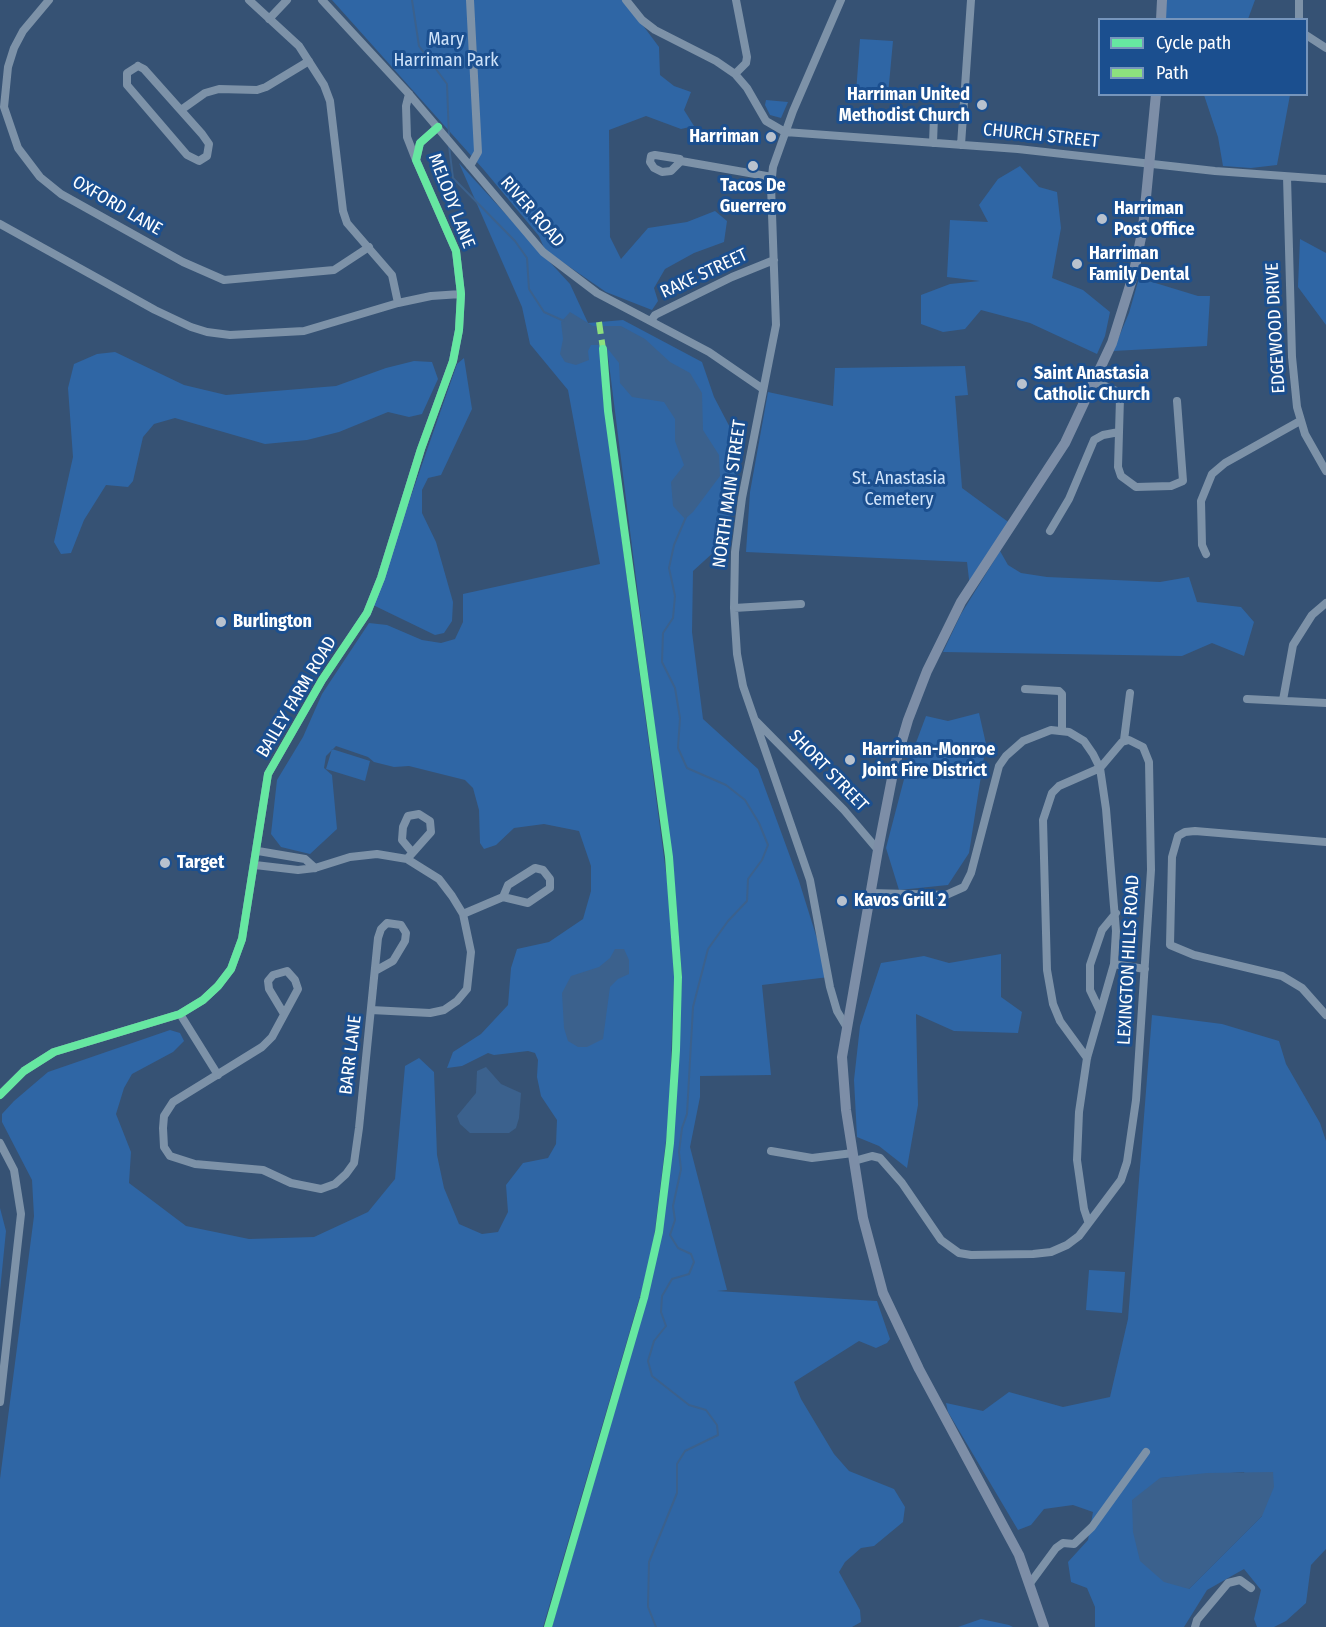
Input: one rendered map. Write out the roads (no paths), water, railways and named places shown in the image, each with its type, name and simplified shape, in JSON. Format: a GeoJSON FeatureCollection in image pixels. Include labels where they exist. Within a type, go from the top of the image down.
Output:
{"type":"FeatureCollection","features":[{"type":"Feature","properties":{"kind":"main road"},"geometry":{"type":"LineString","coordinates":[[1161,18],[1162,0]]}},
{"type":"Feature","properties":{"kind":"main road"},"geometry":{"type":"LineString","coordinates":[[1044,1627],[1031,1582],[990,1497],[893,1316],[870,1246],[842,1074],[846,1026],[878,849],[894,768],[908,720],[938,645],[961,602],[1065,443],[1096,382],[1112,343],[1133,276],[1143,228],[1156,96]]}},
{"type":"Feature","properties":{"kind":"street","name":"OXFORD LANE"},"geometry":{"type":"LineString","coordinates":[[50,0],[22,30],[8,67],[2,107],[18,148],[40,177],[54,189],[213,277],[241,280],[333,270],[369,247]]}},
{"type":"Feature","properties":{"kind":"street"},"geometry":{"type":"LineString","coordinates":[[249,0],[299,46],[330,100],[342,211],[347,223],[392,275],[398,303]]}},
{"type":"Feature","properties":{"kind":"street"},"geometry":{"type":"LineString","coordinates":[[269,19],[287,0]]}},
{"type":"Feature","properties":{"kind":"street","name":"RIVER ROAD"},"geometry":{"type":"LineString","coordinates":[[322,0],[438,127],[536,245],[562,269],[597,293],[709,352],[763,389]]}},
{"type":"Feature","properties":{"kind":"street"},"geometry":{"type":"LineString","coordinates":[[467,162],[478,152],[470,0]]}},
{"type":"Feature","properties":{"kind":"street"},"geometry":{"type":"LineString","coordinates":[[626,0],[642,20],[655,30],[716,61],[735,74],[747,88],[766,121],[785,132]]}},
{"type":"Feature","properties":{"kind":"street"},"geometry":{"type":"LineString","coordinates":[[735,74],[746,63],[747,57],[736,0]]}},
{"type":"Feature","properties":{"kind":"street","name":"NORTH MAIN STREET"},"geometry":{"type":"LineString","coordinates":[[841,0],[785,132],[772,177],[776,325],[735,552],[734,608],[737,654],[752,718],[810,880],[830,987],[837,1011],[846,1026]]}},
{"type":"Feature","properties":{"kind":"street"},"geometry":{"type":"LineString","coordinates":[[962,145],[971,0]]}},
{"type":"Feature","properties":{"kind":"street"},"geometry":{"type":"LineString","coordinates":[[1299,0],[1299,18]]}},
{"type":"Feature","properties":{"kind":"street"},"geometry":{"type":"LineString","coordinates":[[1308,36],[1326,48]]}},
{"type":"Feature","properties":{"kind":"street"},"geometry":{"type":"LineString","coordinates":[[181,110],[205,93],[219,89],[257,90],[266,87],[309,61]]}},
{"type":"Feature","properties":{"kind":"street"},"geometry":{"type":"LineString","coordinates":[[138,66],[144,69],[181,110],[209,144],[210,151],[199,160],[187,155],[127,84],[127,73],[138,66]]}},
{"type":"Feature","properties":{"kind":"street"},"geometry":{"type":"LineString","coordinates":[[409,94],[406,106],[407,137],[416,160]]}},
{"type":"Feature","properties":{"kind":"street"},"geometry":{"type":"LineString","coordinates":[[933,143],[934,116]]}},
{"type":"Feature","properties":{"kind":"street","name":"MELODY LANE"},"geometry":{"type":"LineString","coordinates":[[438,127],[420,143],[416,160],[456,251],[461,294]]}},
{"type":"Feature","properties":{"kind":"street","name":"CHURCH STREET"},"geometry":{"type":"LineString","coordinates":[[785,132],[805,136],[962,145],[1326,179]]}},
{"type":"Feature","properties":{"kind":"street"},"geometry":{"type":"LineString","coordinates":[[681,161],[772,177]]}},
{"type":"Feature","properties":{"kind":"street","name":"EDGEWOOD DRIVE"},"geometry":{"type":"LineString","coordinates":[[1287,177],[1292,357],[1300,421],[1326,471]]}},
{"type":"Feature","properties":{"kind":"street"},"geometry":{"type":"LineString","coordinates":[[0,224],[155,310],[207,332],[230,335],[304,331],[398,303],[431,296],[461,294]]}},
{"type":"Feature","properties":{"kind":"street","name":"RAKE STREET"},"geometry":{"type":"LineString","coordinates":[[651,321],[655,315],[732,277],[774,260]]}},
{"type":"Feature","properties":{"kind":"street","name":"BAILEY FARM ROAD"},"geometry":{"type":"LineString","coordinates":[[0,1095],[24,1071],[54,1052],[180,1014],[211,993],[231,969],[242,939],[258,851],[268,774],[322,680],[367,613],[381,578],[420,449],[451,366],[459,330],[461,294]]}},
{"type":"Feature","properties":{"kind":"street"},"geometry":{"type":"LineString","coordinates":[[1096,382],[1116,391],[1120,398],[1118,467],[1129,483],[1148,488],[1183,481],[1177,401]]}},
{"type":"Feature","properties":{"kind":"street"},"geometry":{"type":"LineString","coordinates":[[1206,554],[1202,545],[1201,501],[1212,474],[1245,452],[1300,421]]}},
{"type":"Feature","properties":{"kind":"street"},"geometry":{"type":"LineString","coordinates":[[1050,531],[1069,499],[1094,440],[1103,435],[1119,432]]}},
{"type":"Feature","properties":{"kind":"street"},"geometry":{"type":"LineString","coordinates":[[1283,700],[1293,645],[1312,615],[1326,603]]}},
{"type":"Feature","properties":{"kind":"street"},"geometry":{"type":"LineString","coordinates":[[734,608],[801,604]]}},
{"type":"Feature","properties":{"kind":"street"},"geometry":{"type":"LineString","coordinates":[[870,893],[946,895],[956,893],[964,887],[971,873],[995,776],[1005,756],[1037,733],[1062,730],[1062,694],[1059,691],[1025,689]]}},
{"type":"Feature","properties":{"kind":"street"},"geometry":{"type":"LineString","coordinates":[[1087,1058],[1060,1021],[1051,993],[1047,970],[1042,826],[1052,793],[1078,776],[1100,768],[1124,741],[1130,693]]}},
{"type":"Feature","properties":{"kind":"street"},"geometry":{"type":"LineString","coordinates":[[1247,699],[1326,703]]}},
{"type":"Feature","properties":{"kind":"street","name":"SHORT STREET"},"geometry":{"type":"LineString","coordinates":[[752,718],[844,810],[878,849]]}},
{"type":"Feature","properties":{"kind":"street","name":"LEXINGTON HILLS ROAD"},"geometry":{"type":"LineString","coordinates":[[1062,730],[1084,741],[1100,768],[1116,913],[1114,964],[1087,1058],[1077,1140],[1084,1209],[1088,1221]]}},
{"type":"Feature","properties":{"kind":"street","name":"LEXINGTON HILLS ROAD"},"geometry":{"type":"LineString","coordinates":[[854,1157],[880,1158],[902,1183],[941,1240],[958,1253],[971,1255],[1051,1252],[1079,1236],[1088,1221],[1121,1180],[1127,1162],[1136,1100],[1151,870],[1149,762],[1143,747],[1136,742],[1124,741]]}},
{"type":"Feature","properties":{"kind":"street"},"geometry":{"type":"LineString","coordinates":[[1326,842],[1195,831],[1178,836],[1172,857],[1170,945],[1194,955],[1282,976],[1312,996],[1326,1015]]}},
{"type":"Feature","properties":{"kind":"street"},"geometry":{"type":"LineString","coordinates":[[258,851],[305,859],[315,868]]}},
{"type":"Feature","properties":{"kind":"street","name":"BARR LANE"},"geometry":{"type":"LineString","coordinates":[[218,1075],[173,1102],[164,1116],[164,1147],[170,1155],[179,1160],[263,1170],[306,1187],[321,1189],[335,1184],[354,1163],[371,1010],[430,1013],[444,1010],[457,1001],[467,989],[471,972],[471,952],[463,914],[439,879],[409,855],[350,857],[315,868],[298,870],[255,865]]}},
{"type":"Feature","properties":{"kind":"street"},"geometry":{"type":"LineString","coordinates":[[463,914],[503,897],[528,903],[550,888],[550,879],[543,870],[535,868],[508,885],[503,897]]}},
{"type":"Feature","properties":{"kind":"street","name":"LEXINGTON HILLS ROAD"},"geometry":{"type":"LineString","coordinates":[[1100,1011],[1090,990],[1090,965],[1102,930],[1116,913]]}},
{"type":"Feature","properties":{"kind":"street"},"geometry":{"type":"LineString","coordinates":[[371,1010],[375,970],[381,929],[393,922],[401,925],[406,933],[399,951],[393,961],[375,970]]}},
{"type":"Feature","properties":{"kind":"street"},"geometry":{"type":"LineString","coordinates":[[1114,964],[1145,969]]}},
{"type":"Feature","properties":{"kind":"street"},"geometry":{"type":"LineString","coordinates":[[180,1014],[218,1075],[262,1047],[272,1037],[298,989],[295,980],[287,971],[273,975],[268,981],[269,989],[284,1014]]}},
{"type":"Feature","properties":{"kind":"street"},"geometry":{"type":"LineString","coordinates":[[0,1086],[24,1071]]}},
{"type":"Feature","properties":{"kind":"street"},"geometry":{"type":"LineString","coordinates":[[0,1143],[14,1170],[21,1214],[0,1402]]}},
{"type":"Feature","properties":{"kind":"street"},"geometry":{"type":"LineString","coordinates":[[771,1151],[812,1158],[854,1157]]}},
{"type":"Feature","properties":{"kind":"street"},"geometry":{"type":"LineString","coordinates":[[1031,1582],[1056,1548],[1063,1543],[1074,1544],[1092,1527],[1146,1452]]}},
{"type":"Feature","properties":{"kind":"street"},"geometry":{"type":"LineString","coordinates":[[1195,1627],[1197,1620],[1228,1583],[1240,1580],[1251,1588]]}},
{"type":"Feature","properties":{"kind":"waterway"},"geometry":{"type":"LineString","coordinates":[[412,0],[419,46],[447,84],[449,137]]}},
{"type":"Feature","properties":{"kind":"waterway"},"geometry":{"type":"LineString","coordinates":[[449,146],[453,178],[515,241],[527,258],[529,289],[544,312],[564,321]]}},
{"type":"Feature","properties":{"kind":"waterway"},"geometry":{"type":"LineString","coordinates":[[656,1627],[648,1607],[649,1562],[677,1493],[677,1464],[685,1451],[718,1435],[717,1425],[706,1410],[689,1405],[652,1376],[648,1361],[654,1341],[666,1326],[661,1312],[662,1296],[672,1279],[689,1274],[694,1262],[691,1254],[678,1248],[670,1235],[675,1220],[673,1206],[681,1169],[679,1152],[682,1128],[687,1114],[693,1007],[708,949],[728,921],[747,901],[748,879],[762,860],[768,845],[759,823],[745,800],[726,785],[687,768],[678,748],[680,718],[675,688],[662,662],[663,633],[673,618],[675,596],[669,568],[674,545],[686,517]]}},
{"type":"Feature","properties":{"kind":"place","name":"Harriman United Methodist Church"},"geometry":{"type":"Point","coordinates":[982,105]}},
{"type":"Feature","properties":{"kind":"place","name":"Harriman"},"geometry":{"type":"Point","coordinates":[771,137]}},
{"type":"Feature","properties":{"kind":"place","name":"Tacos De Guerrero"},"geometry":{"type":"Point","coordinates":[753,166]}},
{"type":"Feature","properties":{"kind":"place","name":"Harriman Post Office"},"geometry":{"type":"Point","coordinates":[1102,219]}},
{"type":"Feature","properties":{"kind":"place","name":"Harriman Family Dental"},"geometry":{"type":"Point","coordinates":[1077,264]}},
{"type":"Feature","properties":{"kind":"place","name":"Saint Anastasia Catholic Church"},"geometry":{"type":"Point","coordinates":[1022,384]}},
{"type":"Feature","properties":{"kind":"place","name":"Burlington"},"geometry":{"type":"Point","coordinates":[221,622]}},
{"type":"Feature","properties":{"kind":"place","name":"Harriman-Monroe Joint Fire District"},"geometry":{"type":"Point","coordinates":[850,760]}},
{"type":"Feature","properties":{"kind":"place","name":"Target"},"geometry":{"type":"Point","coordinates":[165,863]}},
{"type":"Feature","properties":{"kind":"place","name":"Kavos Grill 2"},"geometry":{"type":"Point","coordinates":[842,901]}},
{"type":"Feature","properties":{"kind":"park label","name":"Mary Harriman Park"},"geometry":{"type":"Point","coordinates":[446,50]}},
{"type":"Feature","properties":{"kind":"park label","name":"St. Anastasia Cemetery"},"geometry":{"type":"Point","coordinates":[899,489]}}]}
